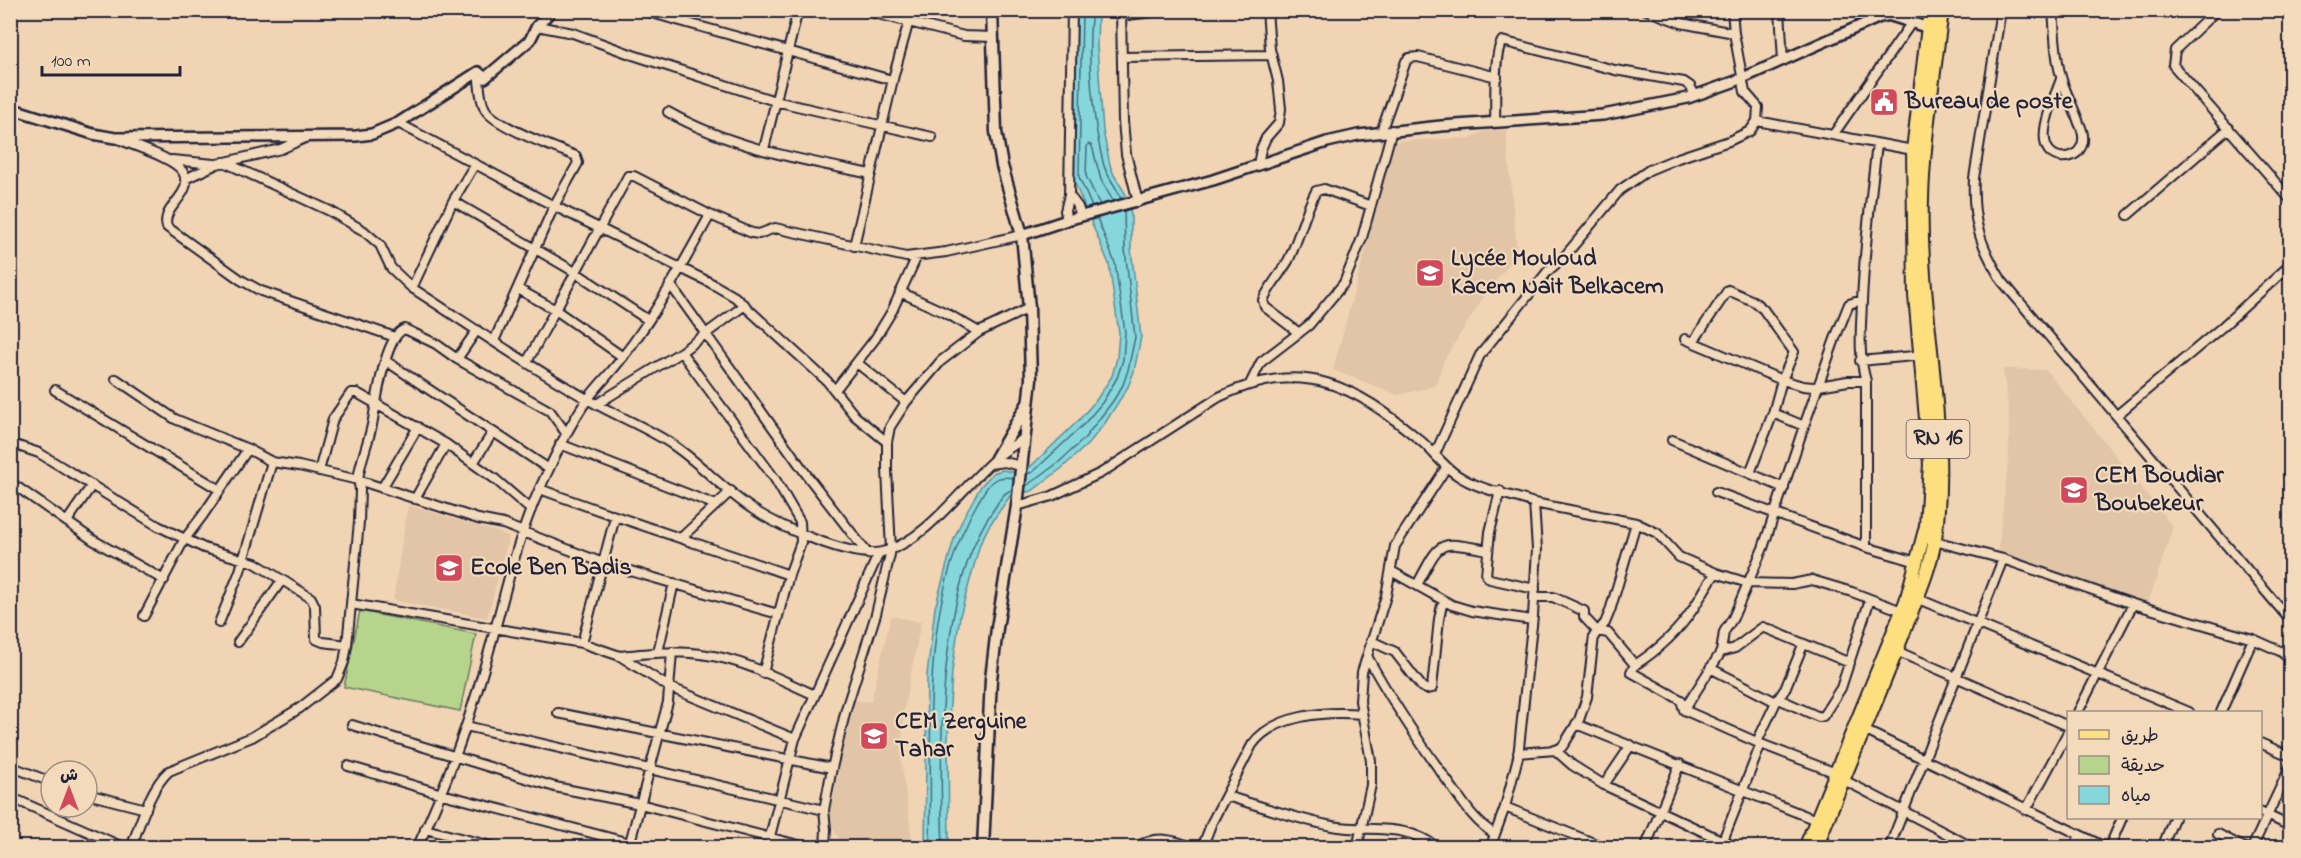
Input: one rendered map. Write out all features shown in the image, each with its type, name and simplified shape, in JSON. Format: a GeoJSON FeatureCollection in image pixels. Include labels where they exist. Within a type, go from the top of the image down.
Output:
{"type":"FeatureCollection","features":[{"type":"Feature","properties":{"kind":"main road"},"geometry":{"type":"LineString","coordinates":[[983,848],[991,679],[1030,400],[1029,308],[1022,235],[1002,166],[996,132],[992,10]]}},
{"type":"Feature","properties":{"kind":"main road","name":"RN 16"},"geometry":{"type":"LineString","coordinates":[[1925,354],[1913,249],[1913,150],[1930,10]]}},
{"type":"Feature","properties":{"kind":"main road","name":"RN 16"},"geometry":{"type":"LineString","coordinates":[[1817,844],[1859,728],[1916,598],[1929,539],[1930,464],[1921,220],[1929,104],[1942,10]]}},
{"type":"Feature","properties":{"kind":"main road"},"geometry":{"type":"LineString","coordinates":[[993,461],[1030,400]]}},
{"type":"Feature","properties":{"kind":"main road","name":"RN 16"},"geometry":{"type":"LineString","coordinates":[[1892,650],[1917,562],[1929,539]]}},
{"type":"Feature","properties":{"kind":"main road","name":"RN 16"},"geometry":{"type":"LineString","coordinates":[[1806,848],[1816,820],[1840,777]]}},
{"type":"Feature","properties":{"kind":"street"},"geometry":{"type":"LineString","coordinates":[[478,72],[485,78],[530,40],[537,26],[552,10]]}},
{"type":"Feature","properties":{"kind":"street"},"geometry":{"type":"LineString","coordinates":[[641,10],[892,80]]}},
{"type":"Feature","properties":{"kind":"street"},"geometry":{"type":"LineString","coordinates":[[764,149],[798,10]]}},
{"type":"Feature","properties":{"kind":"street"},"geometry":{"type":"LineString","coordinates":[[862,10],[964,36],[993,37]]}},
{"type":"Feature","properties":{"kind":"street"},"geometry":{"type":"LineString","coordinates":[[854,246],[892,80],[912,10]]}},
{"type":"Feature","properties":{"kind":"street"},"geometry":{"type":"LineString","coordinates":[[1067,220],[1065,210],[1069,195],[1072,10]]}},
{"type":"Feature","properties":{"kind":"street"},"geometry":{"type":"LineString","coordinates":[[1134,203],[1123,121],[1120,13],[1169,10]]}},
{"type":"Feature","properties":{"kind":"street"},"geometry":{"type":"LineString","coordinates":[[1258,165],[1261,149],[1266,138],[1279,123],[1280,116],[1278,81],[1272,55],[1267,10]]}},
{"type":"Feature","properties":{"kind":"street"},"geometry":{"type":"LineString","coordinates":[[1646,10],[1672,20],[1734,33]]}},
{"type":"Feature","properties":{"kind":"street"},"geometry":{"type":"LineString","coordinates":[[1672,20],[1673,10]]}},
{"type":"Feature","properties":{"kind":"street"},"geometry":{"type":"LineString","coordinates":[[1435,454],[1480,355],[1548,271],[1564,257],[1620,190],[1649,170],[1749,131],[1757,121],[1758,107],[1745,92],[1732,10]]}},
{"type":"Feature","properties":{"kind":"street"},"geometry":{"type":"LineString","coordinates":[[1780,10],[1783,62]]}},
{"type":"Feature","properties":{"kind":"street"},"geometry":{"type":"LineString","coordinates":[[527,362],[629,175],[752,233],[759,234],[775,228],[854,246],[917,256],[1022,235],[1067,220],[1134,203],[1327,142],[1392,130],[1603,115],[1655,106],[1744,78],[1880,16],[1917,10]]}},
{"type":"Feature","properties":{"kind":"street"},"geometry":{"type":"LineString","coordinates":[[2001,10],[1974,178],[1973,202],[1982,244],[2002,281],[2290,620]]}},
{"type":"Feature","properties":{"kind":"street"},"geometry":{"type":"LineString","coordinates":[[2053,10],[2061,79],[2083,133],[2080,150],[2076,154],[2064,157],[2051,153],[2045,138],[2048,114],[2061,79]]}},
{"type":"Feature","properties":{"kind":"street"},"geometry":{"type":"LineString","coordinates":[[2217,10],[2175,50],[2173,65],[2290,199]]}},
{"type":"Feature","properties":{"kind":"street"},"geometry":{"type":"LineString","coordinates":[[1896,13],[1912,22],[1940,31]]}},
{"type":"Feature","properties":{"kind":"street"},"geometry":{"type":"LineString","coordinates":[[1833,135],[1912,22]]}},
{"type":"Feature","properties":{"kind":"street"},"geometry":{"type":"LineString","coordinates":[[537,26],[573,33],[775,101],[932,137]]}},
{"type":"Feature","properties":{"kind":"street"},"geometry":{"type":"LineString","coordinates":[[1495,122],[1499,45],[1502,41],[1615,70],[1683,82],[1690,86],[1695,95]]}},
{"type":"Feature","properties":{"kind":"street"},"geometry":{"type":"LineString","coordinates":[[1122,57],[1272,55]]}},
{"type":"Feature","properties":{"kind":"street"},"geometry":{"type":"LineString","coordinates":[[1381,132],[1409,58],[1418,57],[1497,77]]}},
{"type":"Feature","properties":{"kind":"street"},"geometry":{"type":"LineString","coordinates":[[10,108],[93,134],[115,138],[307,137],[372,134],[398,123],[478,72]]}},
{"type":"Feature","properties":{"kind":"street"},"geometry":{"type":"LineString","coordinates":[[478,72],[482,102],[491,117],[578,159],[578,163],[554,206],[494,341]]}},
{"type":"Feature","properties":{"kind":"street"},"geometry":{"type":"LineString","coordinates":[[668,112],[691,126],[741,144],[871,174]]}},
{"type":"Feature","properties":{"kind":"street"},"geometry":{"type":"LineString","coordinates":[[1757,121],[1913,150]]}},
{"type":"Feature","properties":{"kind":"street"},"geometry":{"type":"LineString","coordinates":[[398,123],[598,229],[709,282],[745,305],[835,390],[855,416],[887,442]]}},
{"type":"Feature","properties":{"kind":"street"},"geometry":{"type":"LineString","coordinates":[[2128,215],[2229,128]]}},
{"type":"Feature","properties":{"kind":"street"},"geometry":{"type":"LineString","coordinates":[[1250,384],[1261,362],[1299,333],[1344,283],[1362,237],[1392,130]]}},
{"type":"Feature","properties":{"kind":"street"},"geometry":{"type":"LineString","coordinates":[[185,179],[221,163],[281,149],[307,137]]}},
{"type":"Feature","properties":{"kind":"street"},"geometry":{"type":"LineString","coordinates":[[115,138],[171,160],[221,163],[330,211],[364,231],[380,245],[392,268],[412,288],[587,399],[672,444],[754,510],[802,533],[848,550],[868,554],[891,550],[925,527],[958,498],[993,461],[1026,437]]}},
{"type":"Feature","properties":{"kind":"street"},"geometry":{"type":"LineString","coordinates":[[1866,547],[1866,381],[1860,361],[1862,300],[1877,144]]}},
{"type":"Feature","properties":{"kind":"street"},"geometry":{"type":"LineString","coordinates":[[171,160],[181,169],[185,179],[185,189],[166,216],[167,227],[261,291],[395,337]]}},
{"type":"Feature","properties":{"kind":"street"},"geometry":{"type":"LineString","coordinates":[[412,288],[453,201],[475,164]]}},
{"type":"Feature","properties":{"kind":"street"},"geometry":{"type":"LineString","coordinates":[[1299,333],[1265,307],[1263,300],[1270,284],[1288,261],[1306,210],[1316,191],[1324,189],[1371,206]]}},
{"type":"Feature","properties":{"kind":"street"},"geometry":{"type":"LineString","coordinates":[[1069,195],[1084,216]]}},
{"type":"Feature","properties":{"kind":"street"},"geometry":{"type":"LineString","coordinates":[[453,201],[575,272],[648,320]]}},
{"type":"Feature","properties":{"kind":"street"},"geometry":{"type":"LineString","coordinates":[[417,848],[457,756],[514,555],[549,469],[587,399],[623,357],[648,320],[710,215]]}},
{"type":"Feature","properties":{"kind":"street"},"geometry":{"type":"LineString","coordinates":[[835,390],[875,339],[917,256]]}},
{"type":"Feature","properties":{"kind":"street"},"geometry":{"type":"LineString","coordinates":[[2117,415],[2222,327],[2290,265]]}},
{"type":"Feature","properties":{"kind":"street"},"geometry":{"type":"LineString","coordinates":[[670,284],[809,478],[868,554]]}},
{"type":"Feature","properties":{"kind":"street"},"geometry":{"type":"LineString","coordinates":[[518,289],[554,309],[623,357]]}},
{"type":"Feature","properties":{"kind":"street"},"geometry":{"type":"LineString","coordinates":[[1750,473],[1773,413],[1782,380],[1793,358],[1793,349],[1763,309],[1733,291],[1727,291],[1689,340],[1782,380],[1808,387],[1848,381],[1866,381]]}},
{"type":"Feature","properties":{"kind":"street"},"geometry":{"type":"LineString","coordinates":[[900,292],[946,313],[979,332]]}},
{"type":"Feature","properties":{"kind":"street"},"geometry":{"type":"LineString","coordinates":[[1684,710],[1720,652],[1724,632],[1748,583],[1775,513],[1849,304],[1862,300]]}},
{"type":"Feature","properties":{"kind":"street"},"geometry":{"type":"LineString","coordinates":[[597,404],[681,352],[745,305]]}},
{"type":"Feature","properties":{"kind":"street"},"geometry":{"type":"LineString","coordinates":[[825,848],[824,810],[832,768],[846,709],[870,635],[891,550],[887,442],[891,427],[906,402],[941,361],[979,332],[1029,308]]}},
{"type":"Feature","properties":{"kind":"street"},"geometry":{"type":"LineString","coordinates":[[131,848],[146,809],[163,776],[168,771],[252,737],[300,708],[337,679],[342,670],[351,604],[360,489],[359,467],[372,427],[375,404],[386,361],[395,337],[400,331],[407,330],[436,344],[457,359],[550,411],[566,434]]}},
{"type":"Feature","properties":{"kind":"street"},"geometry":{"type":"LineString","coordinates":[[457,359],[477,330]]}},
{"type":"Feature","properties":{"kind":"street"},"geometry":{"type":"LineString","coordinates":[[681,352],[775,479],[796,513],[802,533],[763,673]]}},
{"type":"Feature","properties":{"kind":"street"},"geometry":{"type":"LineString","coordinates":[[1860,361],[1925,354]]}},
{"type":"Feature","properties":{"kind":"street"},"geometry":{"type":"LineString","coordinates":[[386,361],[549,469]]}},
{"type":"Feature","properties":{"kind":"street"},"geometry":{"type":"LineString","coordinates":[[856,363],[906,402]]}},
{"type":"Feature","properties":{"kind":"street"},"geometry":{"type":"LineString","coordinates":[[1017,501],[1052,496],[1101,473],[1219,397],[1250,384],[1302,377],[1339,386],[1364,398],[1435,454],[1446,468],[1475,484],[1534,502],[1636,523],[1657,533],[1679,557],[1716,573],[1748,583],[1792,584],[1812,580],[1902,611]]}},
{"type":"Feature","properties":{"kind":"street"},"geometry":{"type":"LineString","coordinates":[[116,380],[175,419],[248,449],[272,462],[358,480],[478,519],[503,524],[603,563],[778,614]]}},
{"type":"Feature","properties":{"kind":"street"},"geometry":{"type":"LineString","coordinates":[[55,390],[220,490]]}},
{"type":"Feature","properties":{"kind":"street"},"geometry":{"type":"LineString","coordinates":[[319,471],[333,419],[351,393],[357,393],[446,444],[531,510]]}},
{"type":"Feature","properties":{"kind":"street"},"geometry":{"type":"LineString","coordinates":[[1773,413],[1804,426]]}},
{"type":"Feature","properties":{"kind":"street"},"geometry":{"type":"LineString","coordinates":[[382,488],[418,427]]}},
{"type":"Feature","properties":{"kind":"street"},"geometry":{"type":"LineString","coordinates":[[473,463],[493,432]]}},
{"type":"Feature","properties":{"kind":"street"},"geometry":{"type":"LineString","coordinates":[[1672,440],[1784,488]]}},
{"type":"Feature","properties":{"kind":"street"},"geometry":{"type":"LineString","coordinates":[[415,499],[446,444]]}},
{"type":"Feature","properties":{"kind":"street"},"geometry":{"type":"LineString","coordinates":[[561,444],[716,506]]}},
{"type":"Feature","properties":{"kind":"street"},"geometry":{"type":"LineString","coordinates":[[18,446],[39,453],[184,540],[255,563],[311,598],[315,606],[316,639],[347,645]]}},
{"type":"Feature","properties":{"kind":"street"},"geometry":{"type":"LineString","coordinates":[[144,616],[184,540],[248,449]]}},
{"type":"Feature","properties":{"kind":"street"},"geometry":{"type":"LineString","coordinates":[[993,461],[1021,467]]}},
{"type":"Feature","properties":{"kind":"street"},"geometry":{"type":"LineString","coordinates":[[219,623],[240,572],[272,462]]}},
{"type":"Feature","properties":{"kind":"street"},"geometry":{"type":"LineString","coordinates":[[1356,848],[1371,785],[1371,761],[1362,714],[1360,681],[1386,596],[1395,546],[1446,468]]}},
{"type":"Feature","properties":{"kind":"street"},"geometry":{"type":"LineString","coordinates":[[10,482],[68,520],[93,540],[164,580]]}},
{"type":"Feature","properties":{"kind":"street"},"geometry":{"type":"LineString","coordinates":[[68,520],[92,485]]}},
{"type":"Feature","properties":{"kind":"street"},"geometry":{"type":"LineString","coordinates":[[540,489],[615,517],[682,537],[789,575]]}},
{"type":"Feature","properties":{"kind":"street"},"geometry":{"type":"LineString","coordinates":[[682,537],[731,491]]}},
{"type":"Feature","properties":{"kind":"street"},"geometry":{"type":"LineString","coordinates":[[1500,492],[1490,532],[1486,575],[1490,579],[1553,597],[1584,611],[1584,617],[1597,631],[1608,633],[1635,665]]}},
{"type":"Feature","properties":{"kind":"street"},"geometry":{"type":"LineString","coordinates":[[1716,492],[1866,547],[1917,562]]}},
{"type":"Feature","properties":{"kind":"street"},"geometry":{"type":"LineString","coordinates":[[1490,848],[1505,807],[1518,753],[1537,549],[1534,502]]}},
{"type":"Feature","properties":{"kind":"street"},"geometry":{"type":"LineString","coordinates":[[582,643],[615,517]]}},
{"type":"Feature","properties":{"kind":"street"},"geometry":{"type":"LineString","coordinates":[[1518,753],[1556,750],[1562,747],[1576,723],[1587,697],[1592,642],[1597,631],[1605,623],[1610,610],[1636,523]]}},
{"type":"Feature","properties":{"kind":"street"},"geometry":{"type":"LineString","coordinates":[[1929,539],[2003,559],[2133,604],[2253,639],[2280,651],[2290,659]]}},
{"type":"Feature","properties":{"kind":"street"},"geometry":{"type":"LineString","coordinates":[[1417,585],[1441,546],[1459,545],[1488,550]]}},
{"type":"Feature","properties":{"kind":"street"},"geometry":{"type":"LineString","coordinates":[[767,848],[795,739],[879,553]]}},
{"type":"Feature","properties":{"kind":"street"},"geometry":{"type":"LineString","coordinates":[[1889,848],[2003,559]]}},
{"type":"Feature","properties":{"kind":"street"},"geometry":{"type":"LineString","coordinates":[[1391,572],[1452,605],[1472,611],[1532,620]]}},
{"type":"Feature","properties":{"kind":"street"},"geometry":{"type":"LineString","coordinates":[[1716,573],[1677,630],[1658,649],[1635,665],[1631,672],[1681,700],[1684,710],[1840,777],[1974,848]]}},
{"type":"Feature","properties":{"kind":"street"},"geometry":{"type":"LineString","coordinates":[[238,642],[282,580]]}},
{"type":"Feature","properties":{"kind":"street"},"geometry":{"type":"LineString","coordinates":[[658,652],[674,583]]}},
{"type":"Feature","properties":{"kind":"street"},"geometry":{"type":"LineString","coordinates":[[1916,598],[2187,711]]}},
{"type":"Feature","properties":{"kind":"street"},"geometry":{"type":"LineString","coordinates":[[1710,668],[1778,700],[1819,717],[1823,716],[1841,688],[1870,599]]}},
{"type":"Feature","properties":{"kind":"street"},"geometry":{"type":"LineString","coordinates":[[1371,641],[1395,652],[1422,687],[1432,688],[1438,619],[1443,600]]}},
{"type":"Feature","properties":{"kind":"street"},"geometry":{"type":"LineString","coordinates":[[351,604],[582,643],[620,656],[669,687],[795,739]]}},
{"type":"Feature","properties":{"kind":"street"},"geometry":{"type":"LineString","coordinates":[[2079,711],[2133,604]]}},
{"type":"Feature","properties":{"kind":"street"},"geometry":{"type":"LineString","coordinates":[[1720,652],[1735,648],[1763,627],[1850,663]]}},
{"type":"Feature","properties":{"kind":"street"},"geometry":{"type":"LineString","coordinates":[[2222,711],[2253,639]]}},
{"type":"Feature","properties":{"kind":"street"},"geometry":{"type":"LineString","coordinates":[[1722,844],[1759,743],[1803,645]]}},
{"type":"Feature","properties":{"kind":"street"},"geometry":{"type":"LineString","coordinates":[[1892,650],[2067,726]]}},
{"type":"Feature","properties":{"kind":"street"},"geometry":{"type":"LineString","coordinates":[[620,656],[672,652],[718,657],[815,695]]}},
{"type":"Feature","properties":{"kind":"street"},"geometry":{"type":"LineString","coordinates":[[630,845],[660,735],[669,687],[672,652]]}},
{"type":"Feature","properties":{"kind":"street"},"geometry":{"type":"LineString","coordinates":[[1367,656],[1384,688],[1439,769],[1479,823],[1495,834]]}},
{"type":"Feature","properties":{"kind":"street"},"geometry":{"type":"LineString","coordinates":[[558,713],[832,768]]}},
{"type":"Feature","properties":{"kind":"street"},"geometry":{"type":"LineString","coordinates":[[1202,848],[1226,796],[1260,734],[1274,725],[1326,713],[1362,714]]}},
{"type":"Feature","properties":{"kind":"street"},"geometry":{"type":"LineString","coordinates":[[1576,723],[1816,820]]}},
{"type":"Feature","properties":{"kind":"street"},"geometry":{"type":"LineString","coordinates":[[352,725],[555,787],[640,804],[810,848]]}},
{"type":"Feature","properties":{"kind":"street"},"geometry":{"type":"LineString","coordinates":[[466,726],[824,810]]}},
{"type":"Feature","properties":{"kind":"street"},"geometry":{"type":"LineString","coordinates":[[1859,728],[2108,848],[2122,819]]}},
{"type":"Feature","properties":{"kind":"street"},"geometry":{"type":"LineString","coordinates":[[2026,810],[2067,734]]}},
{"type":"Feature","properties":{"kind":"street"},"geometry":{"type":"LineString","coordinates":[[2262,744],[2290,756]]}},
{"type":"Feature","properties":{"kind":"street"},"geometry":{"type":"LineString","coordinates":[[1604,785],[1631,745]]}},
{"type":"Feature","properties":{"kind":"street"},"geometry":{"type":"LineString","coordinates":[[1556,750],[1572,765],[1604,785],[1722,844],[1738,848]]}},
{"type":"Feature","properties":{"kind":"street"},"geometry":{"type":"LineString","coordinates":[[1645,848],[1680,764]]}},
{"type":"Feature","properties":{"kind":"street"},"geometry":{"type":"LineString","coordinates":[[10,766],[39,777]]}},
{"type":"Feature","properties":{"kind":"street"},"geometry":{"type":"LineString","coordinates":[[348,766],[442,794],[630,845],[649,848]]}},
{"type":"Feature","properties":{"kind":"street"},"geometry":{"type":"LineString","coordinates":[[2252,848],[2264,814],[2290,767]]}},
{"type":"Feature","properties":{"kind":"street"},"geometry":{"type":"LineString","coordinates":[[1226,796],[1304,819],[1352,829],[1413,832],[1438,848]]}},
{"type":"Feature","properties":{"kind":"street"},"geometry":{"type":"LineString","coordinates":[[10,797],[125,848]]}},
{"type":"Feature","properties":{"kind":"street"},"geometry":{"type":"LineString","coordinates":[[99,797],[146,809]]}},
{"type":"Feature","properties":{"kind":"street"},"geometry":{"type":"LineString","coordinates":[[1505,807],[1606,848]]}},
{"type":"Feature","properties":{"kind":"street"},"geometry":{"type":"LineString","coordinates":[[2264,814],[2290,826]]}},
{"type":"Feature","properties":{"kind":"street"},"geometry":{"type":"LineString","coordinates":[[2162,848],[2174,819]]}},
{"type":"Feature","properties":{"kind":"street"},"geometry":{"type":"LineString","coordinates":[[425,829],[499,848]]}},
{"type":"Feature","properties":{"kind":"street"},"geometry":{"type":"LineString","coordinates":[[2218,834],[2245,848]]}},
{"type":"Feature","properties":{"kind":"street"},"geometry":{"type":"LineString","coordinates":[[2074,848],[2080,835]]}},
{"type":"Feature","properties":{"kind":"street"},"geometry":{"type":"LineString","coordinates":[[1136,848],[1151,840],[1166,839],[1194,848]]}},
{"type":"Feature","properties":{"kind":"street"},"geometry":{"type":"LineString","coordinates":[[1817,844],[1834,848]]}},
{"type":"Feature","properties":{"kind":"shaded area","name":"Lycée Mouloud Kacem Nait Belkacem"},"geometry":{"type":"Polygon","coordinates":[[[1506,130],[1517,254],[1486,293],[1444,360],[1435,386],[1398,395],[1333,370],[1395,141],[1471,138],[1485,131],[1506,130]]]}},
{"type":"Feature","properties":{"kind":"shaded area","name":"CEM Boudiar Boubekeur"},"geometry":{"type":"Polygon","coordinates":[[[2003,369],[2046,370],[2173,527],[2148,603],[1998,554],[2009,454],[2009,413],[2003,369]]]}},
{"type":"Feature","properties":{"kind":"shaded area","name":"Ecole Ben Badis"},"geometry":{"type":"Polygon","coordinates":[[[408,505],[509,536],[487,618],[393,600],[408,505]]]}},
{"type":"Feature","properties":{"kind":"shaded area","name":"CEM Zerguine Tahar"},"geometry":{"type":"Polygon","coordinates":[[[891,616],[921,622],[904,708],[901,759],[913,847],[844,847],[829,821],[849,713],[852,700],[871,702],[891,616]]]}},
{"type":"Feature","properties":{"kind":"green space"},"geometry":{"type":"Polygon","coordinates":[[[360,611],[476,634],[460,711],[344,687],[360,611]]]}},
{"type":"Feature","properties":{"kind":"water"},"geometry":{"type":"Polygon","coordinates":[[[1076,11],[1098,11],[1097,46],[1103,131],[1110,165],[1125,193],[1131,214],[1131,248],[1141,337],[1128,387],[1105,423],[1089,443],[1062,468],[1032,491],[1010,496],[989,526],[980,544],[960,616],[952,671],[948,737],[949,847],[925,848],[927,675],[935,608],[954,539],[981,486],[993,473],[1002,470],[1013,472],[1030,467],[1079,420],[1097,399],[1112,376],[1117,358],[1119,333],[1109,264],[1073,179],[1076,11]]]}},
{"type":"Feature","properties":{"kind":"place","name":"Bureau de poste"},"geometry":{"type":"Point","coordinates":[1884,102]}},
{"type":"Feature","properties":{"kind":"place","name":"Lycée Mouloud Kacem Nait Belkacem"},"geometry":{"type":"Point","coordinates":[1430,273]}},
{"type":"Feature","properties":{"kind":"place","name":"CEM Boudiar Boubekeur"},"geometry":{"type":"Point","coordinates":[2074,490]}},
{"type":"Feature","properties":{"kind":"place","name":"Ecole Ben Badis"},"geometry":{"type":"Point","coordinates":[449,568]}},
{"type":"Feature","properties":{"kind":"place","name":"CEM Zerguine Tahar"},"geometry":{"type":"Point","coordinates":[874,736]}}]}
